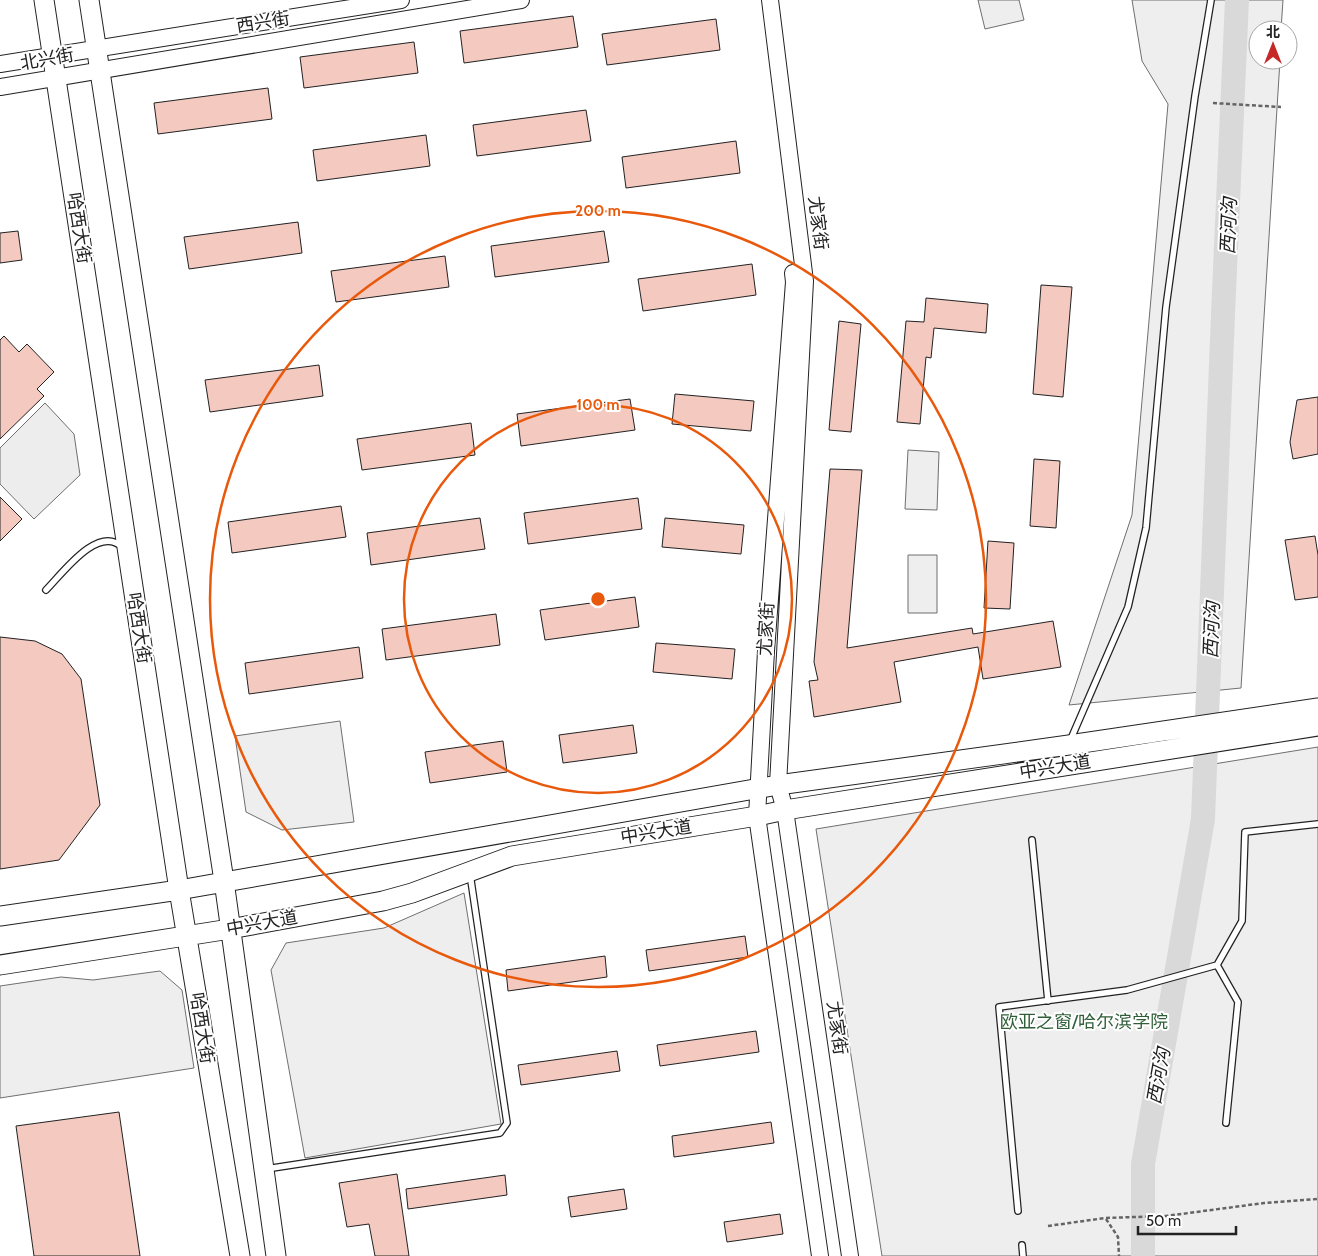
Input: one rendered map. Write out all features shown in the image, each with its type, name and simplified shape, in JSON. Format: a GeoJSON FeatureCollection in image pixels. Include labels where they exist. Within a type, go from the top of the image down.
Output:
{"type":"FeatureCollection","features":[{"type":"Feature","properties":{"kind":"main road","name":"哈西大街"},"geometry":{"type":"LineString","coordinates":[[44,0],[179,890],[240,1256]]}},
{"type":"Feature","properties":{"kind":"main road"},"geometry":{"type":"LineString","coordinates":[[89,0],[224,881],[276,1256]]}},
{"type":"Feature","properties":{"kind":"main road","name":"西兴街"},"geometry":{"type":"LineString","coordinates":[[97,48],[401,0]]}},
{"type":"Feature","properties":{"kind":"main road","name":"西兴街"},"geometry":{"type":"LineString","coordinates":[[100,70],[521,0]]}},
{"type":"Feature","properties":{"kind":"main road","name":"尤家街"},"geometry":{"type":"LineString","coordinates":[[759,0],[794,282],[766,651],[758,816],[820,1256]]}},
{"type":"Feature","properties":{"kind":"main road","name":"尤家街"},"geometry":{"type":"LineString","coordinates":[[770,0],[805,281],[778,784],[785,810],[850,1256]]}},
{"type":"Feature","properties":{"kind":"main road","name":"北兴街"},"geometry":{"type":"LineString","coordinates":[[0,64],[97,48]]}},
{"type":"Feature","properties":{"kind":"main road","name":"北兴街"},"geometry":{"type":"LineString","coordinates":[[0,87],[100,70]]}},
{"type":"Feature","properties":{"kind":"main road","name":"中兴大道"},"geometry":{"type":"LineString","coordinates":[[0,965],[230,929],[383,901],[412,893],[512,856],[1174,748],[1295,720],[1318,708]]}},
{"type":"Feature","properties":{"kind":"main road","name":"中兴大道"},"geometry":{"type":"LineString","coordinates":[[0,916],[179,890],[778,784],[1068,745],[1174,728],[1295,720],[1318,726]]}},
{"type":"Feature","properties":{"kind":"lane"},"geometry":{"type":"LineString","coordinates":[[1068,745],[1128,607],[1146,528],[1166,307],[1195,96],[1211,0]]}},
{"type":"Feature","properties":{"kind":"lane"},"geometry":{"type":"LineString","coordinates":[[46,590],[93,544],[109,541],[116,542],[128,553]]}},
{"type":"Feature","properties":{"kind":"lane"},"geometry":{"type":"LineString","coordinates":[[1018,1211],[999,1007],[1127,990],[1217,965],[1242,921],[1245,832],[1318,824]]}},
{"type":"Feature","properties":{"kind":"lane"},"geometry":{"type":"LineString","coordinates":[[1032,840],[1048,1000]]}},
{"type":"Feature","properties":{"kind":"lane"},"geometry":{"type":"LineString","coordinates":[[264,1169],[500,1133],[507,1123],[469,872]]}},
{"type":"Feature","properties":{"kind":"lane"},"geometry":{"type":"LineString","coordinates":[[1217,965],[1238,1002],[1226,1124]]}},
{"type":"Feature","properties":{"kind":"lane"},"geometry":{"type":"LineString","coordinates":[[1022,1246],[1023,1256]]}},
{"type":"Feature","properties":{"kind":"path"},"geometry":{"type":"LineString","coordinates":[[1213,104],[1281,107]]}},
{"type":"Feature","properties":{"kind":"path"},"geometry":{"type":"LineString","coordinates":[[1048,1226],[1105,1218],[1166,1216],[1264,1203],[1318,1199]]}},
{"type":"Feature","properties":{"kind":"path"},"geometry":{"type":"LineString","coordinates":[[1105,1218],[1118,1237],[1119,1256]]}},
{"type":"Feature","properties":{"kind":"green space"},"geometry":{"type":"Polygon","coordinates":[[[978,0],[1019,0],[1024,20],[985,29],[978,0]]]}},
{"type":"Feature","properties":{"kind":"green space"},"geometry":{"type":"Polygon","coordinates":[[[1132,0],[1283,0],[1282,20],[1248,20],[1248,70],[1279,70],[1241,688],[1069,705],[1132,515],[1168,104],[1142,61],[1132,0]]]}},
{"type":"Feature","properties":{"kind":"green space"},"geometry":{"type":"Polygon","coordinates":[[[908,450],[939,452],[937,510],[905,509],[908,450]]]}},
{"type":"Feature","properties":{"kind":"green space"},"geometry":{"type":"Polygon","coordinates":[[[908,555],[937,555],[937,613],[908,613],[908,555]]]}},
{"type":"Feature","properties":{"kind":"green space"},"geometry":{"type":"Polygon","coordinates":[[[340,721],[354,822],[282,830],[246,812],[235,736],[340,721]]]}},
{"type":"Feature","properties":{"kind":"green space","name":"欧亚之窗/哈尔滨学院"},"geometry":{"type":"Polygon","coordinates":[[[1318,747],[1318,1256],[882,1256],[816,829],[1318,747]]]}},
{"type":"Feature","properties":{"kind":"green space"},"geometry":{"type":"Polygon","coordinates":[[[464,893],[501,1124],[305,1158],[271,970],[286,943],[384,928],[464,893]]]}},
{"type":"Feature","properties":{"kind":"green space"},"geometry":{"type":"Polygon","coordinates":[[[160,971],[182,990],[194,1068],[0,1098],[0,986],[61,977],[93,980],[160,971]]]}},
{"type":"Feature","properties":{"kind":"shaded area"},"geometry":{"type":"Polygon","coordinates":[[[45,403],[74,434],[80,475],[34,519],[0,484],[0,448],[45,403]]]}},
{"type":"Feature","properties":{"kind":"building"},"geometry":{"type":"Polygon","coordinates":[[[573,16],[578,47],[464,63],[460,31],[573,16]]]}},
{"type":"Feature","properties":{"kind":"building"},"geometry":{"type":"Polygon","coordinates":[[[716,19],[720,50],[607,65],[602,34],[716,19]]]}},
{"type":"Feature","properties":{"kind":"building"},"geometry":{"type":"Polygon","coordinates":[[[414,42],[418,73],[304,88],[300,57],[414,42]]]}},
{"type":"Feature","properties":{"kind":"building"},"geometry":{"type":"Polygon","coordinates":[[[268,88],[272,119],[158,134],[154,103],[268,88]]]}},
{"type":"Feature","properties":{"kind":"building"},"geometry":{"type":"Polygon","coordinates":[[[586,110],[591,141],[477,156],[473,125],[586,110]]]}},
{"type":"Feature","properties":{"kind":"building"},"geometry":{"type":"Polygon","coordinates":[[[426,135],[430,166],[317,181],[313,150],[426,135]]]}},
{"type":"Feature","properties":{"kind":"building"},"geometry":{"type":"Polygon","coordinates":[[[736,141],[740,173],[626,188],[622,157],[736,141]]]}},
{"type":"Feature","properties":{"kind":"building"},"geometry":{"type":"Polygon","coordinates":[[[298,222],[302,253],[189,269],[184,237],[298,222]]]}},
{"type":"Feature","properties":{"kind":"building"},"geometry":{"type":"Polygon","coordinates":[[[18,231],[22,260],[0,263],[0,233],[18,231]]]}},
{"type":"Feature","properties":{"kind":"building"},"geometry":{"type":"Polygon","coordinates":[[[604,231],[609,262],[495,277],[491,246],[604,231]]]}},
{"type":"Feature","properties":{"kind":"building"},"geometry":{"type":"Polygon","coordinates":[[[445,256],[449,287],[336,302],[331,271],[445,256]]]}},
{"type":"Feature","properties":{"kind":"building"},"geometry":{"type":"Polygon","coordinates":[[[752,264],[756,295],[643,311],[638,279],[752,264]]]}},
{"type":"Feature","properties":{"kind":"building"},"geometry":{"type":"Polygon","coordinates":[[[1041,285],[1072,287],[1063,397],[1033,394],[1041,285]]]}},
{"type":"Feature","properties":{"kind":"building"},"geometry":{"type":"Polygon","coordinates":[[[926,298],[988,304],[986,333],[934,328],[931,358],[926,357],[920,424],[897,422],[906,321],[924,322],[926,298]]]}},
{"type":"Feature","properties":{"kind":"building"},"geometry":{"type":"Polygon","coordinates":[[[839,321],[861,324],[851,432],[829,430],[839,321]]]}},
{"type":"Feature","properties":{"kind":"building"},"geometry":{"type":"Polygon","coordinates":[[[4,336],[19,352],[27,344],[54,372],[37,389],[44,396],[0,439],[0,340],[4,336]]]}},
{"type":"Feature","properties":{"kind":"building"},"geometry":{"type":"Polygon","coordinates":[[[319,365],[323,396],[210,412],[205,380],[319,365]]]}},
{"type":"Feature","properties":{"kind":"building"},"geometry":{"type":"Polygon","coordinates":[[[675,394],[754,401],[751,431],[672,424],[675,394]]]}},
{"type":"Feature","properties":{"kind":"building"},"geometry":{"type":"Polygon","coordinates":[[[1318,397],[1318,454],[1293,459],[1290,442],[1297,400],[1318,397]]]}},
{"type":"Feature","properties":{"kind":"building"},"geometry":{"type":"Polygon","coordinates":[[[630,399],[635,430],[521,446],[517,414],[630,399]]]}},
{"type":"Feature","properties":{"kind":"building"},"geometry":{"type":"Polygon","coordinates":[[[471,423],[475,455],[362,470],[357,439],[471,423]]]}},
{"type":"Feature","properties":{"kind":"building"},"geometry":{"type":"Polygon","coordinates":[[[1034,459],[1060,461],[1056,528],[1030,526],[1034,459]]]}},
{"type":"Feature","properties":{"kind":"building"},"geometry":{"type":"Polygon","coordinates":[[[830,469],[862,470],[847,648],[972,628],[973,634],[1053,621],[1061,667],[983,679],[978,647],[894,662],[901,702],[814,717],[809,681],[818,680],[814,662],[830,469]]]}},
{"type":"Feature","properties":{"kind":"building"},"geometry":{"type":"Polygon","coordinates":[[[0,497],[22,519],[0,541],[0,497]]]}},
{"type":"Feature","properties":{"kind":"building"},"geometry":{"type":"Polygon","coordinates":[[[638,498],[642,529],[528,544],[524,513],[638,498]]]}},
{"type":"Feature","properties":{"kind":"building"},"geometry":{"type":"Polygon","coordinates":[[[341,506],[346,537],[232,553],[228,522],[341,506]]]}},
{"type":"Feature","properties":{"kind":"building"},"geometry":{"type":"Polygon","coordinates":[[[480,518],[485,549],[371,565],[367,533],[480,518]]]}},
{"type":"Feature","properties":{"kind":"building"},"geometry":{"type":"Polygon","coordinates":[[[665,518],[744,525],[741,554],[662,547],[665,518]]]}},
{"type":"Feature","properties":{"kind":"building"},"geometry":{"type":"Polygon","coordinates":[[[1315,536],[1318,555],[1318,597],[1295,600],[1285,540],[1315,536]]]}},
{"type":"Feature","properties":{"kind":"building"},"geometry":{"type":"Polygon","coordinates":[[[988,541],[1014,543],[1010,609],[984,608],[988,541]]]}},
{"type":"Feature","properties":{"kind":"building"},"geometry":{"type":"Polygon","coordinates":[[[635,597],[639,627],[545,640],[540,610],[635,597]]]}},
{"type":"Feature","properties":{"kind":"building"},"geometry":{"type":"Polygon","coordinates":[[[496,614],[500,645],[386,660],[382,629],[496,614]]]}},
{"type":"Feature","properties":{"kind":"building"},"geometry":{"type":"Polygon","coordinates":[[[0,637],[35,641],[62,654],[81,679],[100,805],[59,860],[0,869],[0,637]]]}},
{"type":"Feature","properties":{"kind":"building"},"geometry":{"type":"Polygon","coordinates":[[[656,643],[735,649],[732,679],[653,672],[656,643]]]}},
{"type":"Feature","properties":{"kind":"building"},"geometry":{"type":"Polygon","coordinates":[[[359,647],[363,678],[249,694],[245,663],[359,647]]]}},
{"type":"Feature","properties":{"kind":"building"},"geometry":{"type":"Polygon","coordinates":[[[633,725],[637,753],[563,763],[559,735],[633,725]]]}},
{"type":"Feature","properties":{"kind":"building"},"geometry":{"type":"Polygon","coordinates":[[[503,741],[507,772],[430,783],[425,752],[503,741]]]}},
{"type":"Feature","properties":{"kind":"building"},"geometry":{"type":"Polygon","coordinates":[[[745,936],[748,957],[649,971],[646,950],[745,936]]]}},
{"type":"Feature","properties":{"kind":"building"},"geometry":{"type":"Polygon","coordinates":[[[605,956],[607,977],[508,991],[506,970],[605,956]]]}},
{"type":"Feature","properties":{"kind":"building"},"geometry":{"type":"Polygon","coordinates":[[[756,1031],[759,1052],[660,1066],[657,1045],[756,1031]]]}},
{"type":"Feature","properties":{"kind":"building"},"geometry":{"type":"Polygon","coordinates":[[[617,1051],[620,1071],[521,1085],[518,1065],[617,1051]]]}},
{"type":"Feature","properties":{"kind":"building"},"geometry":{"type":"Polygon","coordinates":[[[119,1112],[140,1256],[34,1256],[16,1126],[119,1112]]]}},
{"type":"Feature","properties":{"kind":"building"},"geometry":{"type":"Polygon","coordinates":[[[771,1122],[774,1143],[674,1157],[672,1136],[771,1122]]]}},
{"type":"Feature","properties":{"kind":"building"},"geometry":{"type":"Polygon","coordinates":[[[397,1174],[409,1256],[375,1256],[369,1224],[347,1227],[339,1183],[397,1174]]]}},
{"type":"Feature","properties":{"kind":"building"},"geometry":{"type":"Polygon","coordinates":[[[505,1175],[507,1195],[408,1209],[406,1189],[505,1175]]]}},
{"type":"Feature","properties":{"kind":"building"},"geometry":{"type":"Polygon","coordinates":[[[624,1189],[627,1209],[571,1217],[568,1197],[624,1189]]]}},
{"type":"Feature","properties":{"kind":"building"},"geometry":{"type":"Polygon","coordinates":[[[780,1214],[783,1234],[727,1242],[724,1222],[780,1214]]]}},
{"type":"Feature","properties":{"kind":"waterway","name":"西河沟"},"geometry":{"type":"LineString","coordinates":[[1143,1256],[1143,1164],[1203,819],[1237,0]]}}]}
